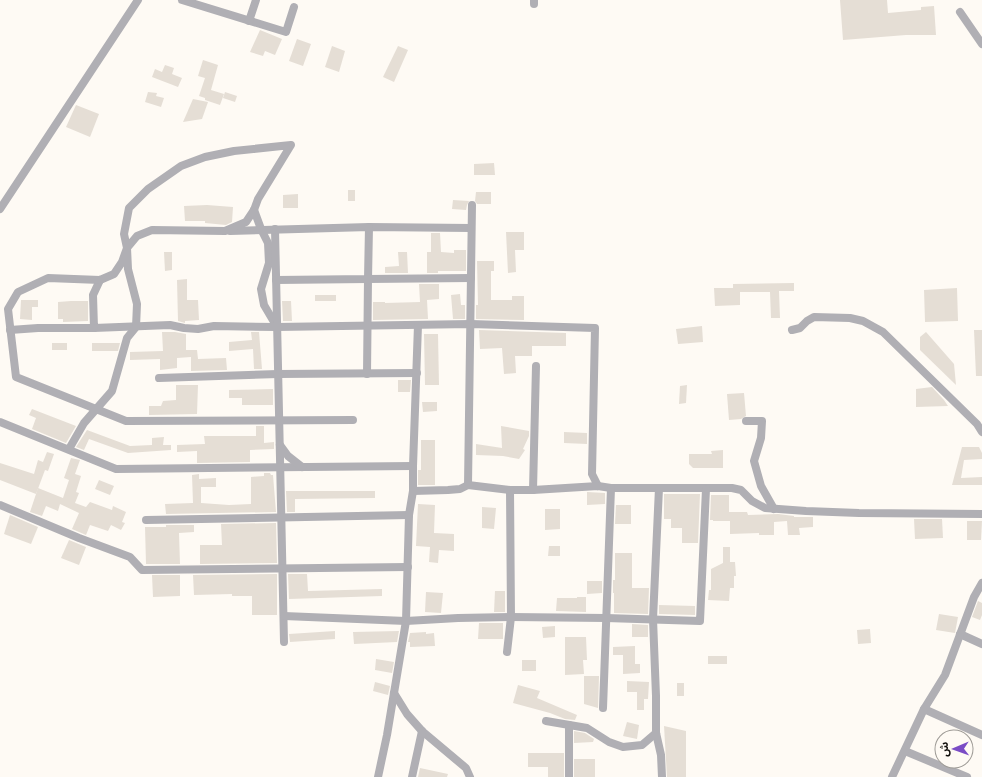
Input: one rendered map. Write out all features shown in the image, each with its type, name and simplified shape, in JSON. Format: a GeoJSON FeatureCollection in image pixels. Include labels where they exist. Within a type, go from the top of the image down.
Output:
{"type":"FeatureCollection","features":[{"type":"Feature","properties":{"kind":"street"},"geometry":{"type":"LineString","coordinates":[[0,209],[138,0]]}},
{"type":"Feature","properties":{"kind":"street"},"geometry":{"type":"LineString","coordinates":[[182,0],[286,32],[294,7]]}},
{"type":"Feature","properties":{"kind":"street"},"geometry":{"type":"LineString","coordinates":[[249,21],[256,0]]}},
{"type":"Feature","properties":{"kind":"street"},"geometry":{"type":"LineString","coordinates":[[960,12],[982,44]]}},
{"type":"Feature","properties":{"kind":"street"},"geometry":{"type":"LineString","coordinates":[[69,449],[84,423],[112,391],[127,338],[136,327],[137,304],[128,268],[127,248],[124,234],[129,208],[148,189],[181,166],[205,157],[234,151],[291,145],[258,199],[254,210],[246,222],[225,231]]}},
{"type":"Feature","properties":{"kind":"street"},"geometry":{"type":"LineString","coordinates":[[468,485],[472,204]]}},
{"type":"Feature","properties":{"kind":"street"},"geometry":{"type":"LineString","coordinates":[[254,210],[268,243],[268,263],[261,289],[264,305],[278,327]]}},
{"type":"Feature","properties":{"kind":"street"},"geometry":{"type":"LineString","coordinates":[[353,420],[126,421],[95,410],[16,377],[8,309],[18,292],[48,278],[100,280],[114,274],[122,262],[127,248],[136,236],[152,230],[225,231],[369,227],[471,228]]}},
{"type":"Feature","properties":{"kind":"street"},"geometry":{"type":"LineString","coordinates":[[367,374],[369,227]]}},
{"type":"Feature","properties":{"kind":"street"},"geometry":{"type":"LineString","coordinates":[[275,229],[284,642]]}},
{"type":"Feature","properties":{"kind":"street"},"geometry":{"type":"LineString","coordinates":[[276,280],[471,278]]}},
{"type":"Feature","properties":{"kind":"street"},"geometry":{"type":"LineString","coordinates":[[94,328],[93,295],[100,280]]}},
{"type":"Feature","properties":{"kind":"street"},"geometry":{"type":"LineString","coordinates":[[792,330],[800,328],[806,321],[814,317],[850,318],[863,320],[883,332],[977,424],[982,432]]}},
{"type":"Feature","properties":{"kind":"street"},"geometry":{"type":"LineString","coordinates":[[10,330],[38,328],[136,327],[170,324],[184,328],[214,326],[278,327],[418,324],[595,328],[592,474],[598,486]]}},
{"type":"Feature","properties":{"kind":"street"},"geometry":{"type":"LineString","coordinates":[[378,777],[406,621],[409,515],[413,491],[418,324]]}},
{"type":"Feature","properties":{"kind":"street"},"geometry":{"type":"LineString","coordinates":[[533,490],[536,366]]}},
{"type":"Feature","properties":{"kind":"street"},"geometry":{"type":"LineString","coordinates":[[158,378],[278,374],[417,373]]}},
{"type":"Feature","properties":{"kind":"street"},"geometry":{"type":"LineString","coordinates":[[746,422],[762,421],[761,438],[754,461],[761,486],[774,509]]}},
{"type":"Feature","properties":{"kind":"street"},"geometry":{"type":"LineString","coordinates":[[0,422],[116,469],[413,466]]}},
{"type":"Feature","properties":{"kind":"street"},"geometry":{"type":"LineString","coordinates":[[280,445],[288,456],[302,466]]}},
{"type":"Feature","properties":{"kind":"street"},"geometry":{"type":"LineString","coordinates":[[413,491],[448,490],[468,485],[510,490],[598,486],[611,488],[732,488],[741,490],[752,501],[765,508],[774,509],[859,514],[982,514]]}},
{"type":"Feature","properties":{"kind":"street"},"geometry":{"type":"LineString","coordinates":[[603,708],[611,488]]}},
{"type":"Feature","properties":{"kind":"street"},"geometry":{"type":"LineString","coordinates":[[659,488],[653,619],[656,733],[661,755],[662,777]]}},
{"type":"Feature","properties":{"kind":"street"},"geometry":{"type":"LineString","coordinates":[[284,616],[406,621],[511,617],[700,621],[706,489]]}},
{"type":"Feature","properties":{"kind":"street"},"geometry":{"type":"LineString","coordinates":[[507,652],[511,617],[510,490]]}},
{"type":"Feature","properties":{"kind":"street"},"geometry":{"type":"LineString","coordinates":[[0,505],[130,558],[142,570],[408,567]]}},
{"type":"Feature","properties":{"kind":"street"},"geometry":{"type":"LineString","coordinates":[[146,520],[409,515]]}},
{"type":"Feature","properties":{"kind":"street"},"geometry":{"type":"LineString","coordinates":[[892,777],[924,709],[945,675],[960,634],[978,599],[982,583]]}},
{"type":"Feature","properties":{"kind":"street"},"geometry":{"type":"LineString","coordinates":[[960,634],[982,644]]}},
{"type":"Feature","properties":{"kind":"street"},"geometry":{"type":"LineString","coordinates":[[394,693],[407,714],[422,731],[466,768],[470,777]]}},
{"type":"Feature","properties":{"kind":"street"},"geometry":{"type":"LineString","coordinates":[[924,709],[982,735]]}},
{"type":"Feature","properties":{"kind":"street"},"geometry":{"type":"LineString","coordinates":[[546,721],[588,728],[608,742],[622,747],[642,745],[656,733]]}},
{"type":"Feature","properties":{"kind":"street"},"geometry":{"type":"LineString","coordinates":[[569,725],[569,777]]}},
{"type":"Feature","properties":{"kind":"street"},"geometry":{"type":"LineString","coordinates":[[412,777],[422,731]]}},
{"type":"Feature","properties":{"kind":"street"},"geometry":{"type":"LineString","coordinates":[[905,751],[967,777]]}},
{"type":"Feature","properties":{"kind":"building"},"geometry":{"type":"Polygon","coordinates":[[[840,0],[887,0],[888,13],[921,10],[921,7],[934,6],[936,35],[906,35],[843,40],[840,0]]]}},
{"type":"Feature","properties":{"kind":"building"},"geometry":{"type":"Polygon","coordinates":[[[260,30],[282,39],[275,55],[265,51],[263,56],[250,52],[260,30]]]}},
{"type":"Feature","properties":{"kind":"building"},"geometry":{"type":"Polygon","coordinates":[[[297,39],[311,44],[303,66],[289,61],[297,39]]]}},
{"type":"Feature","properties":{"kind":"building"},"geometry":{"type":"Polygon","coordinates":[[[332,46],[345,51],[339,72],[325,67],[332,46]]]}},
{"type":"Feature","properties":{"kind":"building"},"geometry":{"type":"Polygon","coordinates":[[[398,46],[408,50],[394,82],[383,77],[398,46]]]}},
{"type":"Feature","properties":{"kind":"building"},"geometry":{"type":"Polygon","coordinates":[[[203,60],[218,65],[211,90],[224,94],[220,105],[205,100],[205,98],[199,96],[205,78],[198,76],[203,60]]]}},
{"type":"Feature","properties":{"kind":"building"},"geometry":{"type":"Polygon","coordinates":[[[165,65],[174,68],[172,74],[182,78],[178,87],[152,77],[155,69],[162,72],[165,65]]]}},
{"type":"Feature","properties":{"kind":"building"},"geometry":{"type":"Polygon","coordinates":[[[148,92],[157,93],[156,96],[164,98],[161,107],[145,102],[148,92]]]}},
{"type":"Feature","properties":{"kind":"building"},"geometry":{"type":"Polygon","coordinates":[[[225,92],[237,96],[235,102],[223,98],[225,92]]]}},
{"type":"Feature","properties":{"kind":"building"},"geometry":{"type":"Polygon","coordinates":[[[193,99],[208,102],[202,119],[183,122],[193,99]]]}},
{"type":"Feature","properties":{"kind":"building"},"geometry":{"type":"Polygon","coordinates":[[[76,105],[99,114],[90,137],[66,127],[76,105]]]}},
{"type":"Feature","properties":{"kind":"building"},"geometry":{"type":"Polygon","coordinates":[[[494,163],[495,175],[474,175],[474,164],[494,163]]]}},
{"type":"Feature","properties":{"kind":"building"},"geometry":{"type":"Polygon","coordinates":[[[348,190],[355,190],[355,201],[348,201],[348,190]]]}},
{"type":"Feature","properties":{"kind":"building"},"geometry":{"type":"Polygon","coordinates":[[[476,192],[491,192],[491,204],[477,204],[475,201],[476,192]]]}},
{"type":"Feature","properties":{"kind":"building"},"geometry":{"type":"Polygon","coordinates":[[[298,194],[298,208],[283,208],[283,195],[298,194]]]}},
{"type":"Feature","properties":{"kind":"building"},"geometry":{"type":"Polygon","coordinates":[[[453,200],[469,201],[466,210],[452,209],[453,200]]]}},
{"type":"Feature","properties":{"kind":"building"},"geometry":{"type":"Polygon","coordinates":[[[207,205],[233,207],[232,222],[226,225],[205,223],[205,221],[185,221],[184,206],[207,205]]]}},
{"type":"Feature","properties":{"kind":"building"},"geometry":{"type":"Polygon","coordinates":[[[506,232],[524,232],[524,250],[515,250],[516,272],[508,273],[506,232]]]}},
{"type":"Feature","properties":{"kind":"building"},"geometry":{"type":"Polygon","coordinates":[[[431,233],[440,233],[441,252],[454,253],[454,250],[466,250],[466,271],[438,271],[438,273],[427,273],[427,252],[431,252],[431,233]]]}},
{"type":"Feature","properties":{"kind":"building"},"geometry":{"type":"Polygon","coordinates":[[[164,252],[172,252],[172,270],[165,271],[164,252]]]}},
{"type":"Feature","properties":{"kind":"building"},"geometry":{"type":"Polygon","coordinates":[[[398,252],[407,252],[408,273],[385,273],[385,267],[399,266],[398,252]]]}},
{"type":"Feature","properties":{"kind":"building"},"geometry":{"type":"Polygon","coordinates":[[[477,261],[494,261],[494,271],[491,271],[491,300],[512,300],[512,296],[524,296],[524,320],[476,319],[476,305],[478,305],[477,261]]]}},
{"type":"Feature","properties":{"kind":"building"},"geometry":{"type":"Polygon","coordinates":[[[187,279],[187,300],[198,300],[199,320],[185,321],[185,323],[178,321],[177,280],[187,279]]]}},
{"type":"Feature","properties":{"kind":"building"},"geometry":{"type":"Polygon","coordinates":[[[794,283],[794,291],[779,291],[780,318],[771,318],[770,292],[740,292],[740,305],[715,306],[714,288],[733,288],[733,284],[794,283]]]}},
{"type":"Feature","properties":{"kind":"building"},"geometry":{"type":"Polygon","coordinates":[[[419,284],[439,284],[439,299],[427,300],[428,319],[373,320],[373,302],[420,302],[419,284]]]}},
{"type":"Feature","properties":{"kind":"building"},"geometry":{"type":"Polygon","coordinates":[[[957,288],[958,321],[925,322],[924,290],[957,288]]]}},
{"type":"Feature","properties":{"kind":"building"},"geometry":{"type":"Polygon","coordinates":[[[460,294],[461,305],[465,305],[465,319],[453,319],[451,295],[460,294]]]}},
{"type":"Feature","properties":{"kind":"building"},"geometry":{"type":"Polygon","coordinates":[[[315,295],[336,295],[336,301],[315,301],[315,295]]]}},
{"type":"Feature","properties":{"kind":"building"},"geometry":{"type":"Polygon","coordinates":[[[21,300],[38,300],[38,307],[32,307],[32,320],[20,319],[21,300]]]}},
{"type":"Feature","properties":{"kind":"building"},"geometry":{"type":"Polygon","coordinates":[[[88,301],[88,321],[63,322],[63,319],[58,319],[58,302],[88,301]]]}},
{"type":"Feature","properties":{"kind":"building"},"geometry":{"type":"Polygon","coordinates":[[[282,301],[291,301],[292,321],[283,321],[282,301]]]}},
{"type":"Feature","properties":{"kind":"building"},"geometry":{"type":"Polygon","coordinates":[[[702,326],[703,342],[678,344],[676,329],[702,326]]]}},
{"type":"Feature","properties":{"kind":"building"},"geometry":{"type":"Polygon","coordinates":[[[479,330],[566,333],[566,346],[532,346],[532,356],[515,356],[516,373],[504,374],[502,348],[480,349],[479,330]]]}},
{"type":"Feature","properties":{"kind":"building"},"geometry":{"type":"Polygon","coordinates":[[[974,330],[982,330],[982,376],[976,376],[974,330]]]}},
{"type":"Feature","properties":{"kind":"building"},"geometry":{"type":"Polygon","coordinates":[[[162,332],[186,334],[186,350],[197,350],[198,359],[226,358],[227,370],[191,371],[191,357],[177,358],[177,368],[160,370],[160,359],[130,360],[130,352],[163,351],[162,332]]]}},
{"type":"Feature","properties":{"kind":"building"},"geometry":{"type":"Polygon","coordinates":[[[251,332],[259,332],[262,369],[254,369],[253,349],[229,351],[229,342],[252,340],[251,332]]]}},
{"type":"Feature","properties":{"kind":"building"},"geometry":{"type":"Polygon","coordinates":[[[926,332],[954,364],[956,385],[920,350],[920,337],[926,332]]]}},
{"type":"Feature","properties":{"kind":"building"},"geometry":{"type":"Polygon","coordinates":[[[424,334],[438,334],[439,385],[425,385],[424,334]]]}},
{"type":"Feature","properties":{"kind":"building"},"geometry":{"type":"Polygon","coordinates":[[[52,343],[67,343],[67,350],[52,350],[52,343]]]}},
{"type":"Feature","properties":{"kind":"building"},"geometry":{"type":"Polygon","coordinates":[[[92,343],[120,343],[118,351],[92,351],[92,343]]]}},
{"type":"Feature","properties":{"kind":"building"},"geometry":{"type":"Polygon","coordinates":[[[398,380],[411,380],[410,392],[398,392],[398,380]]]}},
{"type":"Feature","properties":{"kind":"building"},"geometry":{"type":"Polygon","coordinates":[[[176,385],[198,385],[197,414],[149,415],[149,406],[161,406],[163,401],[176,400],[176,385]]]}},
{"type":"Feature","properties":{"kind":"building"},"geometry":{"type":"Polygon","coordinates":[[[687,385],[686,403],[679,404],[680,386],[687,385]]]}},
{"type":"Feature","properties":{"kind":"building"},"geometry":{"type":"Polygon","coordinates":[[[932,387],[948,406],[916,407],[916,389],[932,387]]]}},
{"type":"Feature","properties":{"kind":"building"},"geometry":{"type":"Polygon","coordinates":[[[273,389],[273,405],[242,405],[242,398],[229,398],[229,390],[273,389]]]}},
{"type":"Feature","properties":{"kind":"building"},"geometry":{"type":"Polygon","coordinates":[[[744,393],[746,416],[741,419],[729,420],[727,394],[744,393]]]}},
{"type":"Feature","properties":{"kind":"building"},"geometry":{"type":"Polygon","coordinates":[[[422,402],[437,402],[437,411],[423,412],[422,402]]]}},
{"type":"Feature","properties":{"kind":"building"},"geometry":{"type":"Polygon","coordinates":[[[32,409],[76,426],[66,443],[32,429],[36,418],[29,415],[32,409]]]}},
{"type":"Feature","properties":{"kind":"building"},"geometry":{"type":"Polygon","coordinates":[[[256,426],[264,426],[264,443],[274,442],[274,449],[250,450],[250,462],[197,463],[197,451],[177,452],[177,445],[205,444],[204,436],[256,436],[256,426]]]}},
{"type":"Feature","properties":{"kind":"building"},"geometry":{"type":"Polygon","coordinates":[[[501,426],[529,431],[529,436],[523,449],[525,450],[519,459],[503,456],[476,455],[476,444],[502,448],[501,426]]]}},
{"type":"Feature","properties":{"kind":"building"},"geometry":{"type":"Polygon","coordinates":[[[87,430],[130,446],[152,445],[152,438],[164,437],[163,445],[171,445],[171,450],[128,453],[89,439],[84,450],[76,447],[87,430]]]}},
{"type":"Feature","properties":{"kind":"building"},"geometry":{"type":"Polygon","coordinates":[[[564,432],[587,433],[587,444],[564,443],[564,432]]]}},
{"type":"Feature","properties":{"kind":"building"},"geometry":{"type":"Polygon","coordinates":[[[421,440],[435,440],[435,485],[418,485],[418,470],[421,470],[421,440]]]}},
{"type":"Feature","properties":{"kind":"building"},"geometry":{"type":"Polygon","coordinates":[[[962,447],[979,447],[982,453],[982,459],[964,460],[961,478],[982,477],[982,485],[952,485],[962,447]]]}},
{"type":"Feature","properties":{"kind":"building"},"geometry":{"type":"Polygon","coordinates":[[[723,450],[723,468],[693,468],[689,464],[689,454],[712,454],[711,451],[723,450]]]}},
{"type":"Feature","properties":{"kind":"building"},"geometry":{"type":"Polygon","coordinates":[[[47,452],[54,454],[48,471],[45,470],[36,494],[0,480],[0,463],[34,474],[38,460],[43,462],[47,452]]]}},
{"type":"Feature","properties":{"kind":"building"},"geometry":{"type":"Polygon","coordinates":[[[71,458],[80,460],[75,474],[81,476],[76,492],[79,493],[75,503],[86,507],[90,502],[112,510],[113,506],[126,512],[122,522],[125,523],[121,530],[111,525],[108,531],[90,525],[86,535],[72,529],[79,513],[60,504],[58,511],[46,506],[42,516],[30,512],[38,488],[63,498],[69,480],[64,478],[71,458]]]}},
{"type":"Feature","properties":{"kind":"building"},"geometry":{"type":"Polygon","coordinates":[[[264,473],[270,473],[273,475],[276,512],[166,514],[165,504],[193,503],[192,475],[199,474],[199,479],[216,478],[216,487],[201,487],[201,503],[229,505],[251,504],[251,477],[264,476],[264,473]]]}},
{"type":"Feature","properties":{"kind":"building"},"geometry":{"type":"Polygon","coordinates":[[[99,480],[114,486],[110,495],[95,489],[99,480]]]}},
{"type":"Feature","properties":{"kind":"building"},"geometry":{"type":"Polygon","coordinates":[[[286,491],[375,491],[375,498],[295,499],[295,512],[287,512],[286,491]]]}},
{"type":"Feature","properties":{"kind":"building"},"geometry":{"type":"Polygon","coordinates":[[[587,492],[605,493],[605,504],[587,505],[587,492]]]}},
{"type":"Feature","properties":{"kind":"building"},"geometry":{"type":"Polygon","coordinates":[[[664,494],[700,494],[698,543],[682,543],[682,528],[671,528],[671,519],[664,519],[664,494]]]}},
{"type":"Feature","properties":{"kind":"building"},"geometry":{"type":"Polygon","coordinates":[[[711,495],[729,495],[729,512],[747,512],[748,515],[778,514],[794,517],[813,517],[813,527],[799,528],[800,535],[788,535],[787,521],[774,522],[774,535],[759,535],[759,533],[730,534],[730,521],[710,520],[711,495]]]}},
{"type":"Feature","properties":{"kind":"building"},"geometry":{"type":"Polygon","coordinates":[[[418,504],[435,505],[434,533],[454,534],[454,551],[439,550],[438,563],[429,562],[430,547],[416,546],[418,504]]]}},
{"type":"Feature","properties":{"kind":"building"},"geometry":{"type":"Polygon","coordinates":[[[616,505],[631,505],[631,524],[615,524],[616,505]]]}},
{"type":"Feature","properties":{"kind":"building"},"geometry":{"type":"Polygon","coordinates":[[[482,507],[496,508],[494,529],[482,528],[482,507]]]}},
{"type":"Feature","properties":{"kind":"building"},"geometry":{"type":"Polygon","coordinates":[[[545,509],[560,509],[560,529],[545,530],[545,509]]]}},
{"type":"Feature","properties":{"kind":"building"},"geometry":{"type":"Polygon","coordinates":[[[10,515],[38,527],[31,544],[4,534],[10,515]]]}},
{"type":"Feature","properties":{"kind":"building"},"geometry":{"type":"Polygon","coordinates":[[[914,519],[942,519],[943,538],[915,539],[914,519]]]}},
{"type":"Feature","properties":{"kind":"building"},"geometry":{"type":"Polygon","coordinates":[[[967,521],[982,521],[981,540],[967,540],[967,521]]]}},
{"type":"Feature","properties":{"kind":"building"},"geometry":{"type":"Polygon","coordinates":[[[276,523],[277,563],[200,564],[200,545],[222,545],[221,524],[276,523]]]}},
{"type":"Feature","properties":{"kind":"building"},"geometry":{"type":"Polygon","coordinates":[[[166,525],[194,525],[194,532],[179,533],[180,564],[146,564],[145,527],[166,527],[166,525]]]}},
{"type":"Feature","properties":{"kind":"building"},"geometry":{"type":"Polygon","coordinates":[[[69,540],[86,547],[79,565],[61,558],[69,540]]]}},
{"type":"Feature","properties":{"kind":"building"},"geometry":{"type":"Polygon","coordinates":[[[549,546],[560,546],[560,556],[548,556],[549,546]]]}},
{"type":"Feature","properties":{"kind":"building"},"geometry":{"type":"Polygon","coordinates":[[[723,547],[730,547],[730,562],[735,562],[736,576],[734,576],[734,588],[730,588],[729,601],[708,600],[709,590],[711,590],[711,569],[723,563],[723,547]]]}},
{"type":"Feature","properties":{"kind":"building"},"geometry":{"type":"Polygon","coordinates":[[[615,553],[632,553],[632,588],[649,588],[648,614],[614,613],[613,580],[615,580],[615,553]]]}},
{"type":"Feature","properties":{"kind":"building"},"geometry":{"type":"Polygon","coordinates":[[[277,574],[277,615],[252,615],[252,596],[232,596],[232,594],[194,595],[193,575],[277,574]]]}},
{"type":"Feature","properties":{"kind":"building"},"geometry":{"type":"Polygon","coordinates":[[[288,574],[307,574],[308,591],[382,589],[382,596],[289,599],[288,574]]]}},
{"type":"Feature","properties":{"kind":"building"},"geometry":{"type":"Polygon","coordinates":[[[152,575],[180,575],[180,596],[153,597],[152,575]]]}},
{"type":"Feature","properties":{"kind":"building"},"geometry":{"type":"Polygon","coordinates":[[[587,581],[602,581],[602,593],[587,594],[587,581]]]}},
{"type":"Feature","properties":{"kind":"building"},"geometry":{"type":"Polygon","coordinates":[[[495,591],[505,591],[505,612],[494,612],[495,591]]]}},
{"type":"Feature","properties":{"kind":"building"},"geometry":{"type":"Polygon","coordinates":[[[426,592],[443,593],[441,613],[425,612],[426,592]]]}},
{"type":"Feature","properties":{"kind":"building"},"geometry":{"type":"Polygon","coordinates":[[[586,597],[586,612],[556,611],[557,598],[586,597]]]}},
{"type":"Feature","properties":{"kind":"building"},"geometry":{"type":"Polygon","coordinates":[[[978,601],[982,603],[982,615],[980,620],[972,617],[978,601]]]}},
{"type":"Feature","properties":{"kind":"building"},"geometry":{"type":"Polygon","coordinates":[[[659,605],[695,606],[695,615],[659,614],[659,605]]]}},
{"type":"Feature","properties":{"kind":"building"},"geometry":{"type":"Polygon","coordinates":[[[939,614],[958,617],[955,633],[936,630],[939,614]]]}},
{"type":"Feature","properties":{"kind":"building"},"geometry":{"type":"Polygon","coordinates":[[[479,623],[503,623],[503,639],[478,639],[479,623]]]}},
{"type":"Feature","properties":{"kind":"building"},"geometry":{"type":"Polygon","coordinates":[[[632,624],[648,625],[648,637],[632,637],[632,624]]]}},
{"type":"Feature","properties":{"kind":"building"},"geometry":{"type":"Polygon","coordinates":[[[555,626],[555,637],[543,638],[542,627],[555,626]]]}},
{"type":"Feature","properties":{"kind":"building"},"geometry":{"type":"Polygon","coordinates":[[[870,629],[871,643],[858,644],[857,630],[870,629]]]}},
{"type":"Feature","properties":{"kind":"building"},"geometry":{"type":"Polygon","coordinates":[[[335,631],[335,639],[290,642],[289,634],[335,631]]]}},
{"type":"Feature","properties":{"kind":"building"},"geometry":{"type":"Polygon","coordinates":[[[399,631],[397,642],[354,644],[353,632],[399,631]]]}},
{"type":"Feature","properties":{"kind":"building"},"geometry":{"type":"Polygon","coordinates":[[[426,632],[426,634],[434,633],[435,646],[410,647],[410,642],[408,642],[410,633],[426,632]]]}},
{"type":"Feature","properties":{"kind":"building"},"geometry":{"type":"Polygon","coordinates":[[[565,637],[586,637],[587,660],[583,660],[584,674],[565,675],[565,637]]]}},
{"type":"Feature","properties":{"kind":"building"},"geometry":{"type":"Polygon","coordinates":[[[635,646],[635,664],[640,664],[640,673],[623,674],[623,655],[613,655],[613,647],[635,646]]]}},
{"type":"Feature","properties":{"kind":"building"},"geometry":{"type":"Polygon","coordinates":[[[708,656],[727,656],[727,664],[708,664],[708,656]]]}},
{"type":"Feature","properties":{"kind":"building"},"geometry":{"type":"Polygon","coordinates":[[[376,659],[394,662],[392,673],[375,670],[376,659]]]}},
{"type":"Feature","properties":{"kind":"building"},"geometry":{"type":"Polygon","coordinates":[[[522,660],[536,660],[536,671],[522,671],[522,660]]]}},
{"type":"Feature","properties":{"kind":"building"},"geometry":{"type":"Polygon","coordinates":[[[584,676],[599,676],[598,708],[584,704],[584,676]]]}},
{"type":"Feature","properties":{"kind":"building"},"geometry":{"type":"Polygon","coordinates":[[[627,681],[649,682],[648,699],[644,699],[644,710],[637,710],[637,692],[627,692],[627,681]]]}},
{"type":"Feature","properties":{"kind":"building"},"geometry":{"type":"Polygon","coordinates":[[[375,682],[390,686],[388,695],[373,691],[375,682]]]}},
{"type":"Feature","properties":{"kind":"building"},"geometry":{"type":"Polygon","coordinates":[[[677,683],[684,683],[684,696],[677,696],[677,683]]]}},
{"type":"Feature","properties":{"kind":"building"},"geometry":{"type":"Polygon","coordinates":[[[518,685],[540,691],[537,698],[577,715],[575,720],[565,719],[550,713],[513,703],[518,685]]]}},
{"type":"Feature","properties":{"kind":"building"},"geometry":{"type":"Polygon","coordinates":[[[627,722],[639,725],[637,739],[623,736],[627,722]]]}},
{"type":"Feature","properties":{"kind":"building"},"geometry":{"type":"Polygon","coordinates":[[[664,726],[686,731],[686,777],[667,777],[664,726]]]}},
{"type":"Feature","properties":{"kind":"building"},"geometry":{"type":"Polygon","coordinates":[[[574,731],[585,733],[594,739],[593,742],[574,743],[574,731]]]}},
{"type":"Feature","properties":{"kind":"building"},"geometry":{"type":"Polygon","coordinates":[[[528,753],[564,753],[564,777],[548,777],[548,767],[528,767],[528,753]]]}},
{"type":"Feature","properties":{"kind":"building"},"geometry":{"type":"Polygon","coordinates":[[[574,759],[595,759],[595,777],[574,777],[574,759]]]}},
{"type":"Feature","properties":{"kind":"building"},"geometry":{"type":"Polygon","coordinates":[[[420,768],[448,774],[447,777],[418,777],[420,768]]]}}]}
